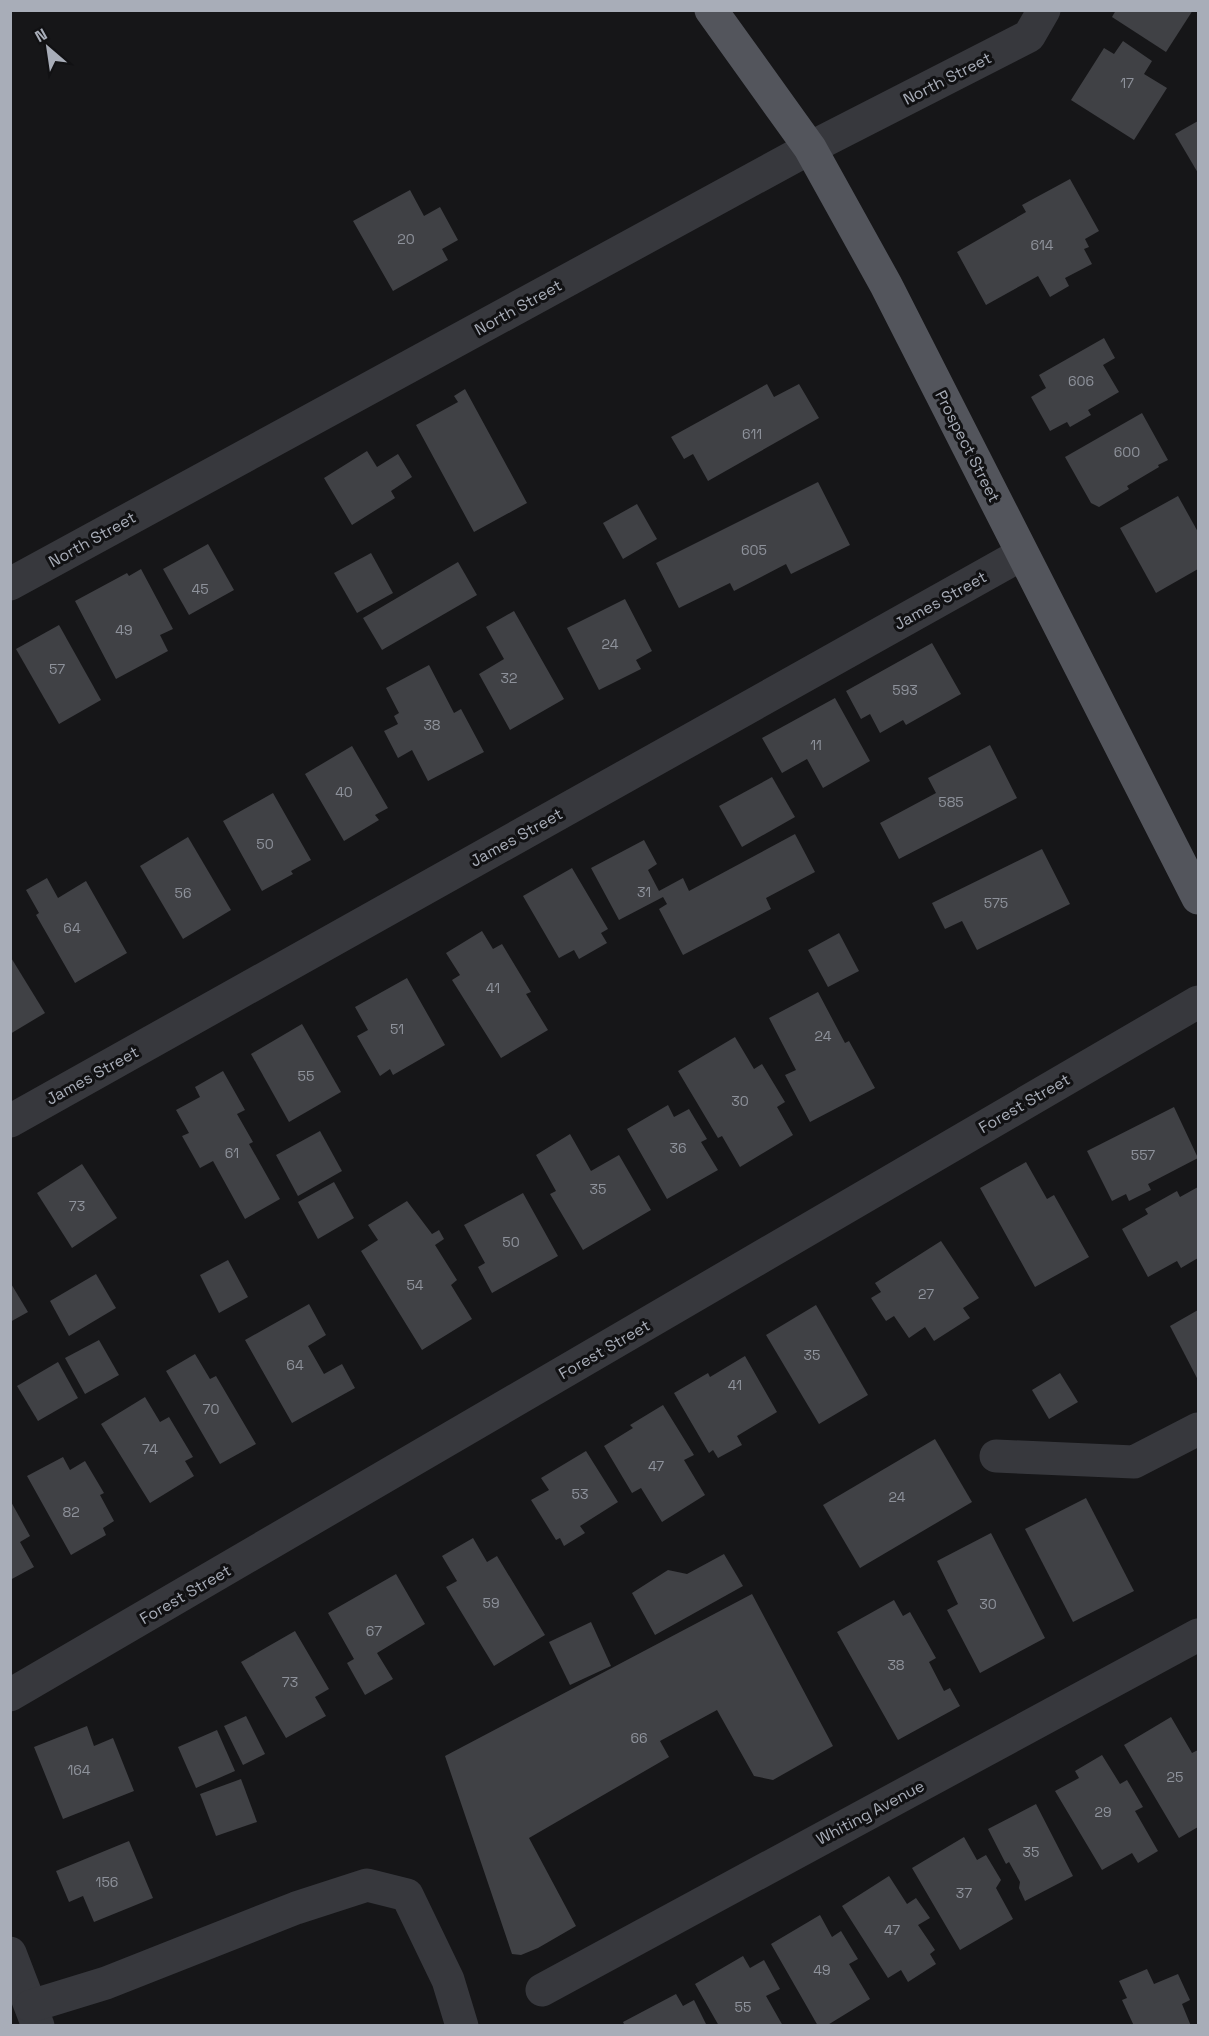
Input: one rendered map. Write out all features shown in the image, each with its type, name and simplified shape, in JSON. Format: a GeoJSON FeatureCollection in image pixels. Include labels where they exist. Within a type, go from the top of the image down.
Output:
{"type":"FeatureCollection","features":[{"type":"Feature","properties":{"kind":"main road","name":"Prospect Street"},"geometry":{"type":"LineString","coordinates":[[711,10],[810,147],[886,285],[1198,898]]}},
{"type":"Feature","properties":{"kind":"street","name":"North Street"},"geometry":{"type":"LineString","coordinates":[[10,584],[1037,23]]}},
{"type":"Feature","properties":{"kind":"street","name":"James Street"},"geometry":{"type":"LineString","coordinates":[[10,1121],[1022,554]]}},
{"type":"Feature","properties":{"kind":"street","name":"Forest Street"},"geometry":{"type":"LineString","coordinates":[[10,1695],[1198,1002]]}},
{"type":"Feature","properties":{"kind":"street"},"geometry":{"type":"LineString","coordinates":[[996,1456],[1134,1462],[1198,1429]]}},
{"type":"Feature","properties":{"kind":"street","name":"Whiting Avenue"},"geometry":{"type":"LineString","coordinates":[[542,1990],[1198,1635]]}},
{"type":"Feature","properties":{"kind":"street"},"geometry":{"type":"LineString","coordinates":[[10,1953],[34,2016],[106,1983],[296,1908],[367,1885],[407,1895],[448,1980],[462,2025]]}},
{"type":"Feature","properties":{"kind":"building"},"geometry":{"type":"Polygon","coordinates":[[[1116,10],[1193,10],[1166,52],[1112,17],[1116,10]]]}},
{"type":"Feature","properties":{"kind":"building"},"geometry":{"type":"Polygon","coordinates":[[[1123,41],[1152,61],[1144,74],[1167,88],[1134,140],[1071,100],[1104,48],[1114,54],[1123,41]]]}},
{"type":"Feature","properties":{"kind":"building"},"geometry":{"type":"Polygon","coordinates":[[[1198,121],[1198,173],[1175,134],[1198,121]]]}},
{"type":"Feature","properties":{"kind":"building"},"geometry":{"type":"Polygon","coordinates":[[[1070,179],[1099,231],[1085,239],[1089,247],[1084,249],[1092,264],[1065,278],[1069,286],[1050,297],[1038,276],[986,305],[957,252],[1026,212],[1022,205],[1070,179]]]}},
{"type":"Feature","properties":{"kind":"building"},"geometry":{"type":"Polygon","coordinates":[[[410,190],[424,216],[440,207],[458,240],[442,249],[448,260],[393,291],[353,221],[410,190]]]}},
{"type":"Feature","properties":{"kind":"building"},"geometry":{"type":"Polygon","coordinates":[[[1104,338],[1115,358],[1103,365],[1119,392],[1088,410],[1091,415],[1070,427],[1067,422],[1050,431],[1031,397],[1046,388],[1039,375],[1104,338]]]}},
{"type":"Feature","properties":{"kind":"building"},"geometry":{"type":"Polygon","coordinates":[[[767,384],[774,397],[799,384],[819,418],[708,481],[693,454],[684,459],[671,437],[767,384]]]}},
{"type":"Feature","properties":{"kind":"building"},"geometry":{"type":"Polygon","coordinates":[[[465,389],[527,503],[474,532],[416,425],[458,402],[454,396],[465,389]]]}},
{"type":"Feature","properties":{"kind":"building"},"geometry":{"type":"Polygon","coordinates":[[[1142,413],[1168,460],[1127,486],[1129,489],[1099,507],[1091,503],[1065,457],[1142,413]]]}},
{"type":"Feature","properties":{"kind":"building"},"geometry":{"type":"Polygon","coordinates":[[[367,451],[377,467],[398,454],[412,477],[391,491],[395,498],[352,525],[324,478],[367,451]]]}},
{"type":"Feature","properties":{"kind":"building"},"geometry":{"type":"Polygon","coordinates":[[[818,482],[850,545],[791,574],[786,564],[734,591],[730,583],[679,608],[656,563],[818,482]]]}},
{"type":"Feature","properties":{"kind":"building"},"geometry":{"type":"Polygon","coordinates":[[[1178,496],[1198,532],[1198,569],[1156,593],[1120,528],[1178,496]]]}},
{"type":"Feature","properties":{"kind":"building"},"geometry":{"type":"Polygon","coordinates":[[[637,504],[657,539],[623,559],[603,523],[637,504]]]}},
{"type":"Feature","properties":{"kind":"building"},"geometry":{"type":"Polygon","coordinates":[[[208,544],[234,590],[189,615],[163,569],[208,544]]]}},
{"type":"Feature","properties":{"kind":"building"},"geometry":{"type":"Polygon","coordinates":[[[371,553],[393,593],[357,613],[334,573],[371,553]]]}},
{"type":"Feature","properties":{"kind":"building"},"geometry":{"type":"Polygon","coordinates":[[[458,562],[477,595],[382,650],[363,618],[458,562]]]}},
{"type":"Feature","properties":{"kind":"building"},"geometry":{"type":"Polygon","coordinates":[[[141,569],[173,629],[160,635],[168,651],[116,679],[75,601],[127,573],[129,576],[141,569]]]}},
{"type":"Feature","properties":{"kind":"building"},"geometry":{"type":"Polygon","coordinates":[[[625,599],[652,651],[636,660],[641,669],[599,690],[567,628],[625,599]]]}},
{"type":"Feature","properties":{"kind":"building"},"geometry":{"type":"Polygon","coordinates":[[[514,611],[564,699],[510,730],[479,674],[504,659],[486,627],[514,611]]]}},
{"type":"Feature","properties":{"kind":"building"},"geometry":{"type":"Polygon","coordinates":[[[59,625],[101,700],[59,724],[16,649],[59,625]]]}},
{"type":"Feature","properties":{"kind":"building"},"geometry":{"type":"Polygon","coordinates":[[[932,643],[961,694],[906,725],[903,720],[880,733],[870,714],[861,719],[846,691],[932,643]]]}},
{"type":"Feature","properties":{"kind":"building"},"geometry":{"type":"Polygon","coordinates":[[[429,665],[454,713],[461,709],[484,752],[428,781],[412,750],[398,758],[384,731],[398,724],[394,716],[399,713],[386,688],[429,665]]]}},
{"type":"Feature","properties":{"kind":"building"},"geometry":{"type":"Polygon","coordinates":[[[835,698],[870,761],[823,788],[807,759],[782,773],[762,738],[835,698]]]}},
{"type":"Feature","properties":{"kind":"building"},"geometry":{"type":"Polygon","coordinates":[[[990,745],[1017,798],[899,859],[880,823],[936,793],[928,778],[990,745]]]}},
{"type":"Feature","properties":{"kind":"building"},"geometry":{"type":"Polygon","coordinates":[[[352,746],[388,808],[375,815],[379,820],[344,841],[305,774],[352,746]]]}},
{"type":"Feature","properties":{"kind":"building"},"geometry":{"type":"Polygon","coordinates":[[[772,777],[795,817],[742,847],[719,806],[772,777]]]}},
{"type":"Feature","properties":{"kind":"building"},"geometry":{"type":"Polygon","coordinates":[[[273,793],[311,860],[291,871],[293,874],[262,891],[223,821],[273,793]]]}},
{"type":"Feature","properties":{"kind":"building"},"geometry":{"type":"Polygon","coordinates":[[[795,834],[815,872],[766,898],[771,909],[683,955],[659,909],[667,904],[663,897],[619,920],[591,868],[644,840],[657,864],[648,870],[659,891],[683,878],[689,891],[795,834]]]}},
{"type":"Feature","properties":{"kind":"building"},"geometry":{"type":"Polygon","coordinates":[[[188,837],[231,910],[183,939],[140,866],[188,837]]]}},
{"type":"Feature","properties":{"kind":"building"},"geometry":{"type":"Polygon","coordinates":[[[1042,849],[1070,904],[977,950],[962,921],[945,929],[932,903],[1042,849]]]}},
{"type":"Feature","properties":{"kind":"building"},"geometry":{"type":"Polygon","coordinates":[[[572,868],[608,929],[601,933],[607,943],[579,959],[574,950],[559,958],[523,896],[572,868]]]}},
{"type":"Feature","properties":{"kind":"building"},"geometry":{"type":"Polygon","coordinates":[[[47,878],[58,898],[86,881],[127,953],[75,983],[36,915],[39,913],[26,890],[47,878]]]}},
{"type":"Feature","properties":{"kind":"building"},"geometry":{"type":"Polygon","coordinates":[[[482,931],[493,949],[502,944],[531,992],[526,994],[548,1030],[501,1058],[452,980],[460,975],[446,953],[482,931]]]}},
{"type":"Feature","properties":{"kind":"building"},"geometry":{"type":"Polygon","coordinates":[[[839,933],[859,971],[828,987],[808,950],[839,933]]]}},
{"type":"Feature","properties":{"kind":"building"},"geometry":{"type":"Polygon","coordinates":[[[10,956],[45,1013],[10,1034],[10,956]]]}},
{"type":"Feature","properties":{"kind":"building"},"geometry":{"type":"Polygon","coordinates":[[[407,978],[445,1045],[393,1075],[390,1069],[380,1076],[357,1036],[368,1030],[355,1007],[407,978]]]}},
{"type":"Feature","properties":{"kind":"building"},"geometry":{"type":"Polygon","coordinates":[[[818,992],[845,1043],[849,1041],[875,1088],[810,1122],[785,1075],[796,1070],[769,1018],[818,992]]]}},
{"type":"Feature","properties":{"kind":"building"},"geometry":{"type":"Polygon","coordinates":[[[302,1024],[341,1092],[289,1122],[251,1054],[302,1024]]]}},
{"type":"Feature","properties":{"kind":"building"},"geometry":{"type":"Polygon","coordinates":[[[735,1037],[754,1069],[762,1064],[785,1102],[777,1107],[793,1135],[740,1167],[722,1136],[718,1138],[678,1071],[735,1037]]]}},
{"type":"Feature","properties":{"kind":"building"},"geometry":{"type":"Polygon","coordinates":[[[223,1071],[245,1110],[237,1114],[253,1142],[249,1144],[280,1199],[245,1219],[213,1161],[200,1168],[182,1136],[189,1133],[176,1110],[200,1097],[195,1087],[223,1071]]]}},
{"type":"Feature","properties":{"kind":"building"},"geometry":{"type":"Polygon","coordinates":[[[668,1105],[674,1117],[689,1109],[707,1139],[701,1142],[718,1170],[667,1199],[627,1129],[668,1105]]]}},
{"type":"Feature","properties":{"kind":"building"},"geometry":{"type":"Polygon","coordinates":[[[1174,1107],[1198,1158],[1148,1184],[1151,1190],[1129,1201],[1126,1194],[1112,1201],[1087,1151],[1174,1107]]]}},
{"type":"Feature","properties":{"kind":"building"},"geometry":{"type":"Polygon","coordinates":[[[320,1131],[342,1171],[298,1196],[276,1155],[320,1131]]]}},
{"type":"Feature","properties":{"kind":"building"},"geometry":{"type":"Polygon","coordinates":[[[570,1134],[591,1171],[619,1155],[651,1210],[583,1250],[550,1194],[556,1191],[536,1155],[570,1134]]]}},
{"type":"Feature","properties":{"kind":"building"},"geometry":{"type":"Polygon","coordinates":[[[1026,1162],[1047,1199],[1054,1195],[1089,1257],[1035,1287],[980,1188],[1026,1162]]]}},
{"type":"Feature","properties":{"kind":"building"},"geometry":{"type":"Polygon","coordinates":[[[82,1164],[117,1218],[72,1248],[37,1193],[82,1164]]]}},
{"type":"Feature","properties":{"kind":"building"},"geometry":{"type":"Polygon","coordinates":[[[334,1182],[354,1218],[318,1239],[298,1202],[334,1182]]]}},
{"type":"Feature","properties":{"kind":"building"},"geometry":{"type":"Polygon","coordinates":[[[1198,1187],[1198,1258],[1181,1268],[1177,1261],[1148,1277],[1122,1229],[1148,1214],[1145,1209],[1177,1191],[1180,1197],[1198,1187]]]}},
{"type":"Feature","properties":{"kind":"building"},"geometry":{"type":"Polygon","coordinates":[[[523,1193],[558,1256],[492,1293],[478,1267],[485,1263],[464,1225],[523,1193]]]}},
{"type":"Feature","properties":{"kind":"building"},"geometry":{"type":"Polygon","coordinates":[[[407,1201],[432,1234],[439,1230],[444,1239],[435,1245],[457,1280],[451,1285],[472,1319],[422,1350],[361,1251],[378,1240],[368,1225],[407,1201]]]}},
{"type":"Feature","properties":{"kind":"building"},"geometry":{"type":"Polygon","coordinates":[[[941,1241],[979,1298],[963,1308],[970,1318],[934,1341],[925,1327],[909,1338],[894,1316],[886,1321],[871,1298],[881,1292],[875,1283],[941,1241]]]}},
{"type":"Feature","properties":{"kind":"building"},"geometry":{"type":"Polygon","coordinates":[[[228,1260],[248,1297],[219,1313],[200,1275],[228,1260]]]}},
{"type":"Feature","properties":{"kind":"building"},"geometry":{"type":"Polygon","coordinates":[[[96,1274],[116,1308],[69,1336],[50,1301],[96,1274]]]}},
{"type":"Feature","properties":{"kind":"building"},"geometry":{"type":"Polygon","coordinates":[[[10,1282],[28,1312],[10,1322],[10,1282]]]}},
{"type":"Feature","properties":{"kind":"building"},"geometry":{"type":"Polygon","coordinates":[[[309,1304],[326,1335],[308,1346],[324,1374],[342,1364],[355,1388],[292,1423],[245,1340],[309,1304]]]}},
{"type":"Feature","properties":{"kind":"building"},"geometry":{"type":"Polygon","coordinates":[[[816,1305],[868,1395],[819,1424],[766,1335],[816,1305]]]}},
{"type":"Feature","properties":{"kind":"building"},"geometry":{"type":"Polygon","coordinates":[[[1198,1310],[1198,1380],[1170,1326],[1198,1310]]]}},
{"type":"Feature","properties":{"kind":"building"},"geometry":{"type":"Polygon","coordinates":[[[99,1340],[119,1375],[85,1394],[65,1358],[99,1340]]]}},
{"type":"Feature","properties":{"kind":"building"},"geometry":{"type":"Polygon","coordinates":[[[195,1354],[210,1379],[216,1376],[256,1444],[220,1464],[166,1371],[195,1354]]]}},
{"type":"Feature","properties":{"kind":"building"},"geometry":{"type":"Polygon","coordinates":[[[745,1356],[777,1412],[737,1436],[742,1445],[718,1458],[713,1450],[709,1453],[674,1393],[708,1373],[710,1377],[745,1356]]]}},
{"type":"Feature","properties":{"kind":"building"},"geometry":{"type":"Polygon","coordinates":[[[58,1362],[78,1398],[38,1421],[17,1386],[58,1362]]]}},
{"type":"Feature","properties":{"kind":"building"},"geometry":{"type":"Polygon","coordinates":[[[1060,1373],[1078,1402],[1049,1419],[1032,1390],[1060,1373]]]}},
{"type":"Feature","properties":{"kind":"building"},"geometry":{"type":"Polygon","coordinates":[[[145,1397],[160,1422],[169,1417],[193,1457],[185,1461],[194,1476],[150,1503],[101,1424],[145,1397]]]}},
{"type":"Feature","properties":{"kind":"building"},"geometry":{"type":"Polygon","coordinates":[[[663,1405],[694,1455],[684,1460],[705,1495],[662,1522],[641,1488],[632,1493],[604,1446],[633,1428],[630,1425],[663,1405]]]}},
{"type":"Feature","properties":{"kind":"building"},"geometry":{"type":"Polygon","coordinates":[[[935,1439],[972,1502],[860,1568],[823,1505],[935,1439]]]}},
{"type":"Feature","properties":{"kind":"building"},"geometry":{"type":"Polygon","coordinates":[[[586,1451],[618,1502],[580,1526],[585,1533],[564,1546],[560,1538],[556,1540],[531,1500],[549,1490],[541,1478],[586,1451]]]}},
{"type":"Feature","properties":{"kind":"building"},"geometry":{"type":"Polygon","coordinates":[[[63,1457],[70,1470],[85,1461],[104,1493],[100,1495],[114,1521],[103,1528],[106,1535],[71,1555],[27,1476],[63,1457]]]}},
{"type":"Feature","properties":{"kind":"building"},"geometry":{"type":"Polygon","coordinates":[[[1086,1498],[1134,1591],[1073,1622],[1025,1529],[1086,1498]]]}},
{"type":"Feature","properties":{"kind":"building"},"geometry":{"type":"Polygon","coordinates":[[[10,1500],[30,1536],[20,1542],[34,1567],[10,1580],[10,1500]]]}},
{"type":"Feature","properties":{"kind":"building"},"geometry":{"type":"Polygon","coordinates":[[[991,1533],[1045,1638],[980,1673],[947,1610],[958,1604],[937,1561],[991,1533]]]}},
{"type":"Feature","properties":{"kind":"building"},"geometry":{"type":"Polygon","coordinates":[[[473,1538],[487,1562],[497,1556],[545,1635],[494,1666],[446,1587],[457,1581],[442,1556],[473,1538]]]}},
{"type":"Feature","properties":{"kind":"building"},"geometry":{"type":"Polygon","coordinates":[[[724,1554],[743,1586],[655,1635],[632,1593],[668,1570],[687,1574],[724,1554]]]}},
{"type":"Feature","properties":{"kind":"building"},"geometry":{"type":"Polygon","coordinates":[[[396,1574],[425,1624],[377,1653],[393,1679],[365,1695],[347,1663],[354,1659],[328,1613],[396,1574]]]}},
{"type":"Feature","properties":{"kind":"building"},"geometry":{"type":"Polygon","coordinates":[[[752,1594],[833,1746],[773,1780],[754,1776],[717,1710],[660,1741],[669,1757],[529,1838],[576,1926],[538,1948],[521,1955],[512,1954],[445,1756],[752,1594]]]}},
{"type":"Feature","properties":{"kind":"building"},"geometry":{"type":"Polygon","coordinates":[[[894,1600],[903,1616],[910,1612],[936,1658],[929,1662],[944,1691],[950,1688],[960,1706],[898,1740],[837,1632],[894,1600]]]}},
{"type":"Feature","properties":{"kind":"building"},"geometry":{"type":"Polygon","coordinates":[[[591,1622],[611,1666],[570,1685],[549,1642],[591,1622]]]}},
{"type":"Feature","properties":{"kind":"building"},"geometry":{"type":"Polygon","coordinates":[[[295,1631],[329,1689],[315,1697],[326,1716],[286,1738],[241,1662],[295,1631]]]}},
{"type":"Feature","properties":{"kind":"building"},"geometry":{"type":"Polygon","coordinates":[[[246,1716],[265,1754],[243,1765],[224,1726],[246,1716]]]}},
{"type":"Feature","properties":{"kind":"building"},"geometry":{"type":"Polygon","coordinates":[[[1171,1717],[1192,1753],[1198,1750],[1198,1827],[1179,1838],[1124,1745],[1171,1717]]]}},
{"type":"Feature","properties":{"kind":"building"},"geometry":{"type":"Polygon","coordinates":[[[87,1726],[94,1746],[113,1738],[134,1791],[63,1819],[34,1747],[87,1726]]]}},
{"type":"Feature","properties":{"kind":"building"},"geometry":{"type":"Polygon","coordinates":[[[217,1730],[235,1771],[196,1788],[178,1747],[217,1730]]]}},
{"type":"Feature","properties":{"kind":"building"},"geometry":{"type":"Polygon","coordinates":[[[1102,1755],[1120,1784],[1127,1780],[1143,1807],[1135,1811],[1158,1851],[1138,1863],[1132,1853],[1102,1870],[1055,1791],[1079,1778],[1075,1771],[1102,1755]]]}},
{"type":"Feature","properties":{"kind":"building"},"geometry":{"type":"Polygon","coordinates":[[[241,1779],[257,1822],[216,1836],[200,1794],[241,1779]]]}},
{"type":"Feature","properties":{"kind":"building"},"geometry":{"type":"Polygon","coordinates":[[[1036,1804],[1073,1876],[1025,1901],[1019,1888],[1020,1882],[1009,1862],[1006,1864],[988,1829],[1036,1804]]]}},
{"type":"Feature","properties":{"kind":"building"},"geometry":{"type":"Polygon","coordinates":[[[964,1837],[977,1860],[986,1855],[1001,1880],[996,1888],[1013,1919],[960,1950],[912,1868],[964,1837]]]}},
{"type":"Feature","properties":{"kind":"building"},"geometry":{"type":"Polygon","coordinates":[[[129,1841],[153,1898],[94,1922],[83,1896],[69,1902],[56,1871],[129,1841]]]}},
{"type":"Feature","properties":{"kind":"building"},"geometry":{"type":"Polygon","coordinates":[[[889,1876],[907,1904],[916,1898],[930,1918],[918,1925],[935,1950],[930,1954],[936,1964],[908,1982],[901,1970],[888,1978],[842,1906],[889,1876]]]}},
{"type":"Feature","properties":{"kind":"building"},"geometry":{"type":"Polygon","coordinates":[[[820,1915],[832,1937],[841,1931],[858,1959],[849,1964],[870,1999],[826,2026],[818,2026],[771,1944],[820,1915]]]}},
{"type":"Feature","properties":{"kind":"building"},"geometry":{"type":"Polygon","coordinates":[[[743,1956],[750,1968],[764,1960],[780,1989],[766,1996],[783,2026],[719,2026],[695,1984],[743,1956]]]}},
{"type":"Feature","properties":{"kind":"building"},"geometry":{"type":"Polygon","coordinates":[[[1147,1969],[1154,1984],[1178,1974],[1190,2000],[1182,2004],[1191,2026],[1134,2026],[1122,2000],[1127,1998],[1119,1981],[1147,1969]]]}},
{"type":"Feature","properties":{"kind":"building"},"geometry":{"type":"Polygon","coordinates":[[[676,1994],[683,2006],[694,2000],[707,2026],[625,2026],[623,2022],[676,1994]]]}}]}
